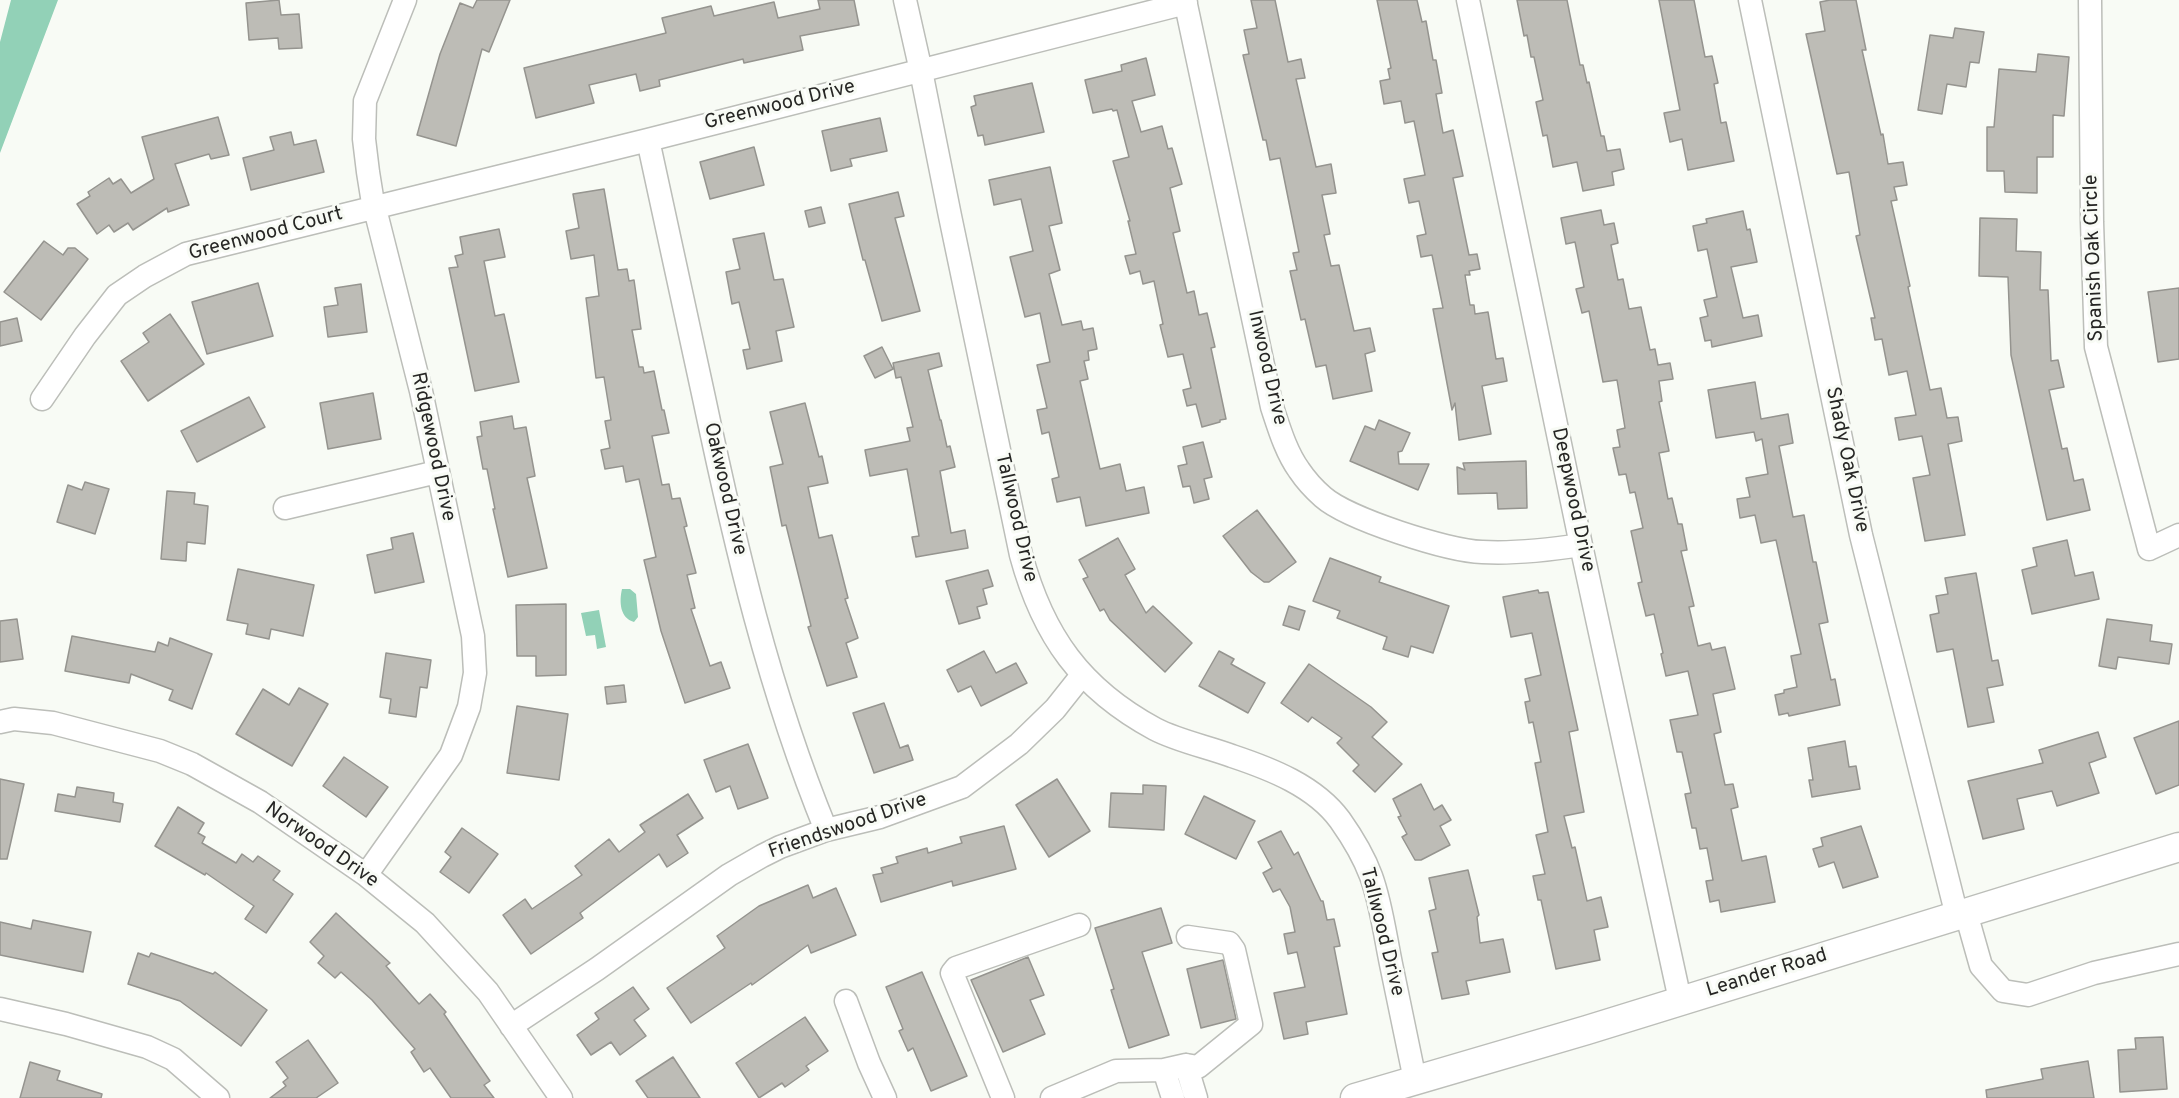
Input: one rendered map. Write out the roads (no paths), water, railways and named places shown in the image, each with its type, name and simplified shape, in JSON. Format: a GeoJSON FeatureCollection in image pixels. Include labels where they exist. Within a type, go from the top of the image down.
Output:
{"type":"FeatureCollection","features":[{"type":"Feature","properties":{"kind":"main road","name":"Leander Road"},"geometry":{"type":"LineString","coordinates":[[1355,1098],[1402,1088],[2179,847]]}},
{"type":"Feature","properties":{"kind":"street","name":"Ridgewood Drive"},"geometry":{"type":"LineString","coordinates":[[366,875],[451,755],[469,706],[475,674],[473,636],[404,321],[374,207],[364,139],[365,101],[405,0]]}},
{"type":"Feature","properties":{"kind":"street","name":"Tallwood Drive"},"geometry":{"type":"LineString","coordinates":[[905,0],[1021,555],[1038,606],[1058,645],[1082,675],[1112,702],[1157,730],[1260,765],[1293,780],[1320,800],[1339,819],[1371,876],[1402,1088]]}},
{"type":"Feature","properties":{"kind":"street","name":"Deepwood Drive"},"geometry":{"type":"LineString","coordinates":[[1468,0],[1581,545],[1680,1000]]}},
{"type":"Feature","properties":{"kind":"street","name":"Shady Oak Drive"},"geometry":{"type":"LineString","coordinates":[[1750,0],[1862,535],[1961,915],[1982,966],[2003,991],[2028,995],[2094,974],[2179,954]]}},
{"type":"Feature","properties":{"kind":"street","name":"Spanish Oak Circle"},"geometry":{"type":"LineString","coordinates":[[2091,0],[2092,222],[2096,347],[2149,549],[2179,535]]}},
{"type":"Feature","properties":{"kind":"street","name":"Greenwood Drive"},"geometry":{"type":"LineString","coordinates":[[374,207],[921,71],[1185,2]]}},
{"type":"Feature","properties":{"kind":"street","name":"Inwood Drive"},"geometry":{"type":"LineString","coordinates":[[1185,2],[1272,407],[1282,436],[1298,470],[1324,498],[1353,514],[1440,545],[1480,552],[1538,552],[1581,545]]}},
{"type":"Feature","properties":{"kind":"street","name":"Oakwood Drive"},"geometry":{"type":"LineString","coordinates":[[648,140],[728,513],[758,630],[804,776],[826,830]]}},
{"type":"Feature","properties":{"kind":"street","name":"Greenwood Court"},"geometry":{"type":"LineString","coordinates":[[42,399],[85,336],[117,295],[145,276],[186,254],[374,207]]}},
{"type":"Feature","properties":{"kind":"street"},"geometry":{"type":"LineString","coordinates":[[285,508],[437,472]]}},
{"type":"Feature","properties":{"kind":"street","name":"Friendswood Drive"},"geometry":{"type":"LineString","coordinates":[[511,1026],[597,969],[729,875],[780,847],[826,830],[880,817],[962,787],[1019,744],[1055,709],[1082,675]]}},
{"type":"Feature","properties":{"kind":"street","name":"Norwood Drive"},"geometry":{"type":"LineString","coordinates":[[0,722],[14,719],[53,723],[160,751],[192,764],[260,802],[366,875],[426,923],[488,992],[561,1098]]}},
{"type":"Feature","properties":{"kind":"street"},"geometry":{"type":"LineString","coordinates":[[1003,1098],[952,973],[956,968],[1079,926]]}},
{"type":"Feature","properties":{"kind":"street"},"geometry":{"type":"LineString","coordinates":[[1052,1098],[1116,1071],[1198,1067],[1251,1024],[1234,950],[1229,943],[1188,937]]}},
{"type":"Feature","properties":{"kind":"street"},"geometry":{"type":"LineString","coordinates":[[846,1001],[885,1098]]}},
{"type":"Feature","properties":{"kind":"street"},"geometry":{"type":"LineString","coordinates":[[0,1009],[66,1024],[147,1047],[173,1059],[218,1098]]}},
{"type":"Feature","properties":{"kind":"street"},"geometry":{"type":"LineString","coordinates":[[1173,1098],[1175,1067]]}},
{"type":"Feature","properties":{"kind":"street"},"geometry":{"type":"LineString","coordinates":[[1175,1067],[1196,1098]]}}]}
